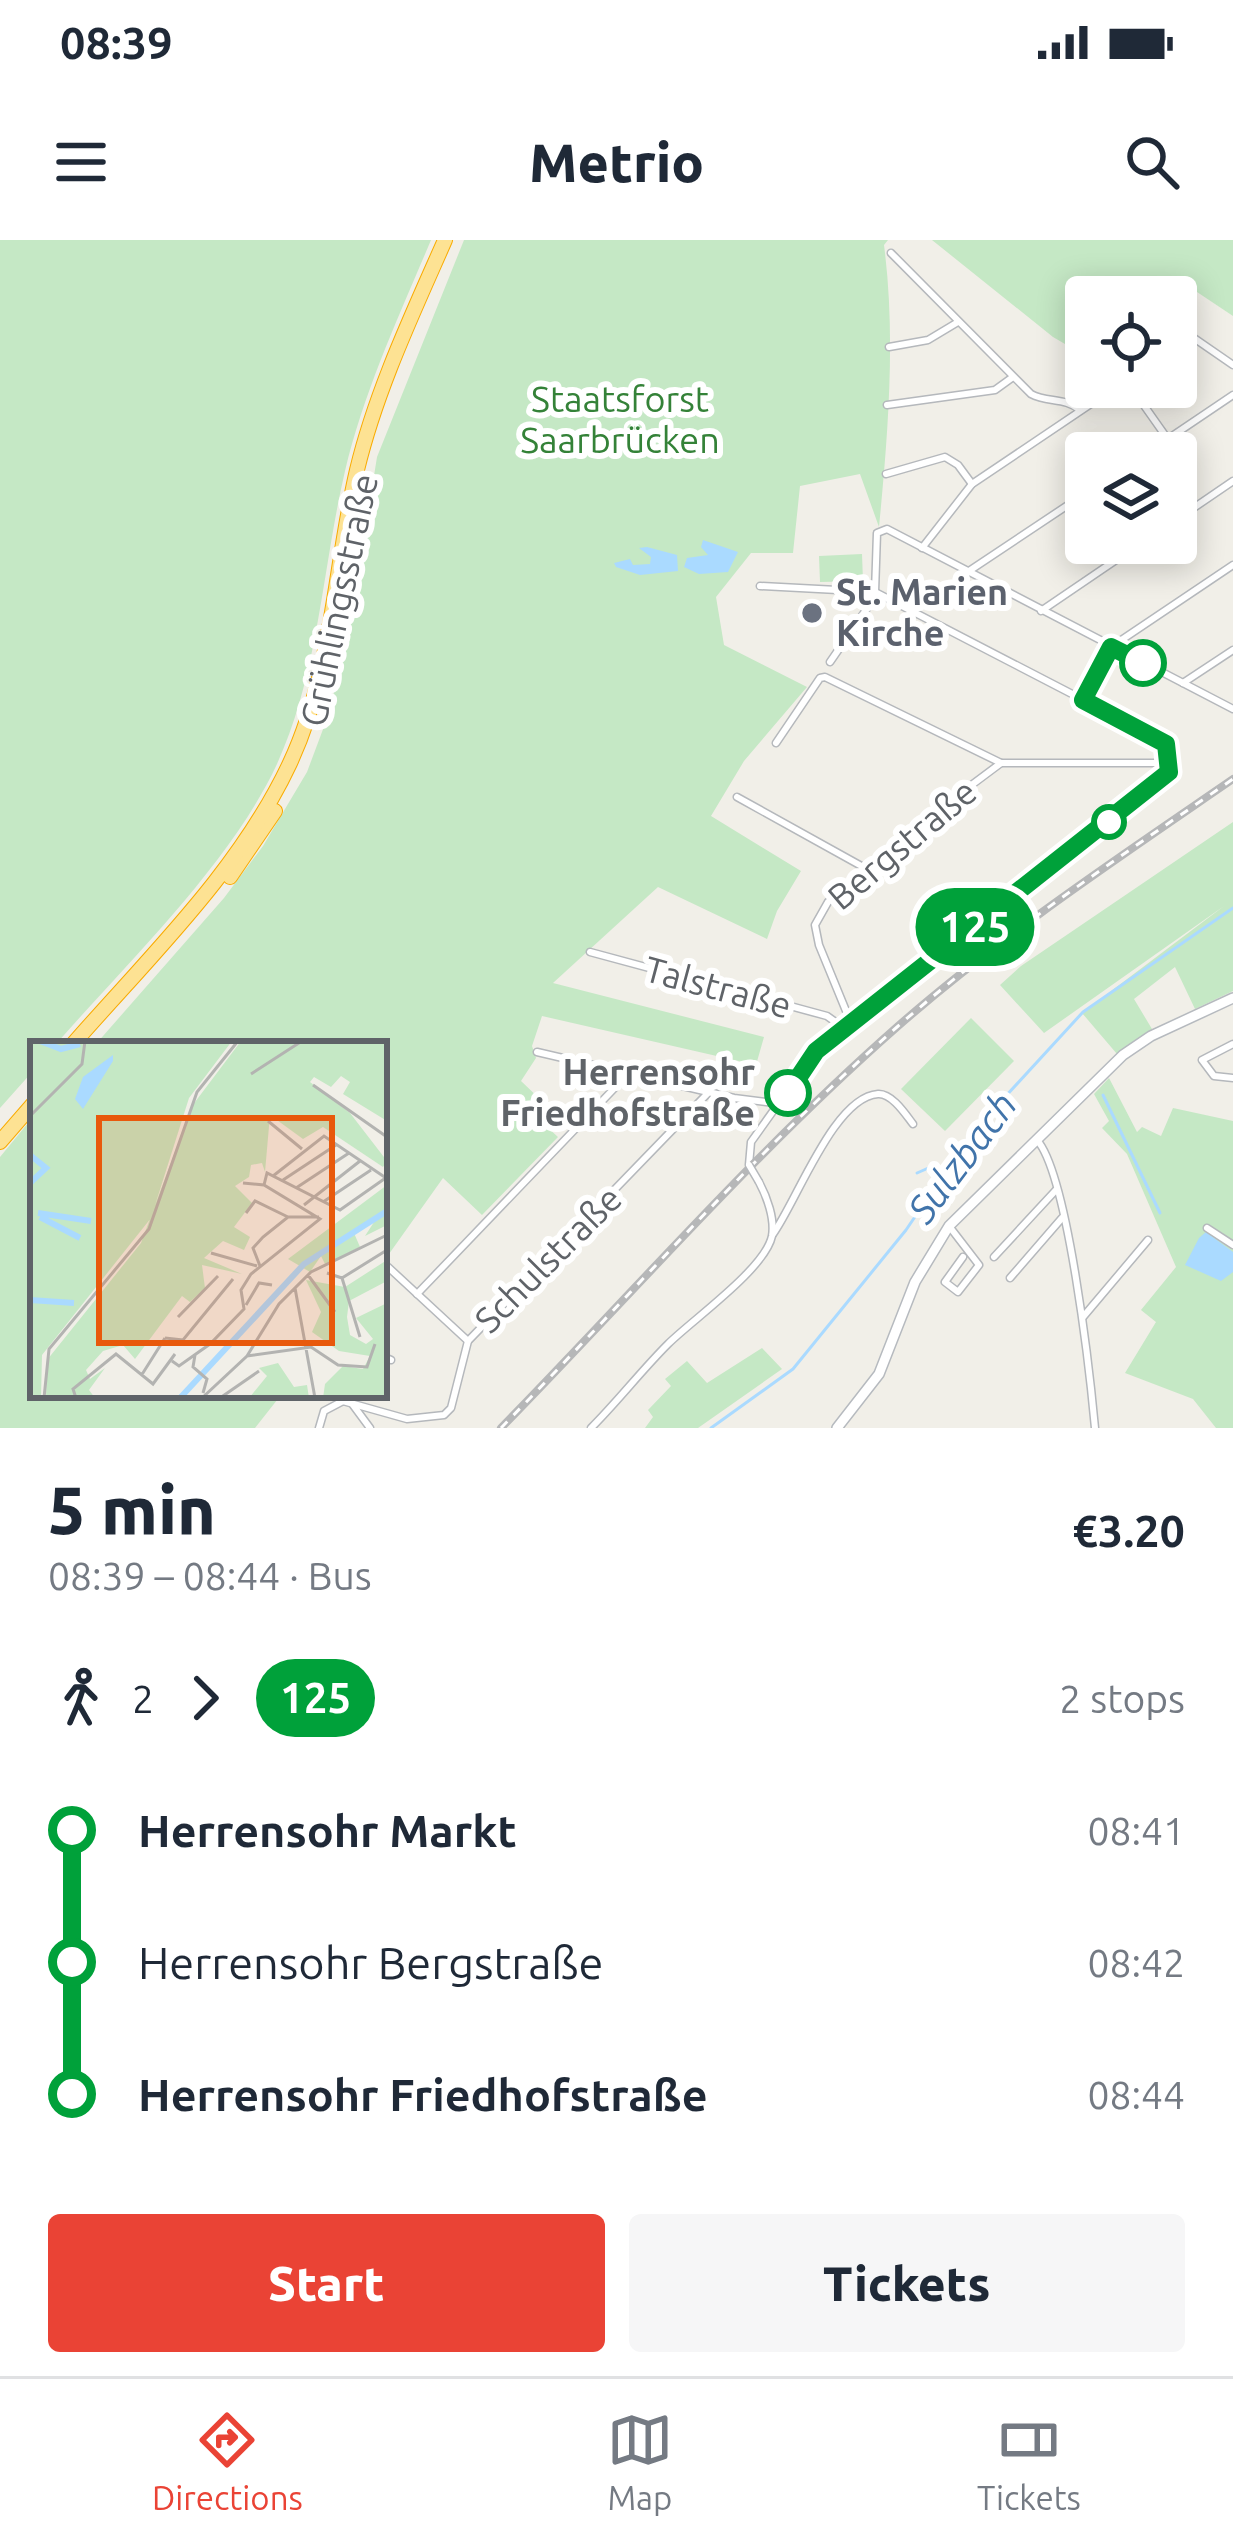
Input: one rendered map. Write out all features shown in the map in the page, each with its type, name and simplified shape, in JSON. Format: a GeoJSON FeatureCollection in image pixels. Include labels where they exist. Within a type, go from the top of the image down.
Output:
{"type":"FeatureCollection","features":[{"type":"Feature","properties":{"kind":"highway"},"geometry":{"type":"LineString","coordinates":[[76,1041],[236,854],[291,762],[323,666],[349,511],[369,430],[445,240]]}},
{"type":"Feature","properties":{"kind":"highway","name":"Grühlingsstraße"},"geometry":{"type":"LineString","coordinates":[[88,1041],[244,859],[299,766],[332,668],[356,515],[372,451],[454,240]]}},
{"type":"Feature","properties":{"kind":"highway"},"geometry":{"type":"LineString","coordinates":[[0,1127],[30,1093]]}},
{"type":"Feature","properties":{"kind":"highway"},"geometry":{"type":"LineString","coordinates":[[0,1142],[30,1107]]}},
{"type":"Feature","properties":{"kind":"main road"},"geometry":{"type":"LineString","coordinates":[[837,1428],[879,1374],[920,1272],[949,1226],[1136,1045],[1233,998]]}},
{"type":"Feature","properties":{"kind":"street"},"geometry":{"type":"LineString","coordinates":[[891,253],[1013,377],[1040,399],[1071,402],[1080,410]]}},
{"type":"Feature","properties":{"kind":"street"},"geometry":{"type":"LineString","coordinates":[[889,347],[928,340],[958,322]]}},
{"type":"Feature","properties":{"kind":"street"},"geometry":{"type":"LineString","coordinates":[[1197,340],[1233,365]]}},
{"type":"Feature","properties":{"kind":"street"},"geometry":{"type":"LineString","coordinates":[[887,405],[995,390],[1013,377]]}},
{"type":"Feature","properties":{"kind":"street"},"geometry":{"type":"LineString","coordinates":[[1178,432],[1233,395]]}},
{"type":"Feature","properties":{"kind":"street"},"geometry":{"type":"LineString","coordinates":[[922,548],[972,484],[1083,408]]}},
{"type":"Feature","properties":{"kind":"street"},"geometry":{"type":"LineString","coordinates":[[886,474],[945,457],[972,484]]}},
{"type":"Feature","properties":{"kind":"street"},"geometry":{"type":"LineString","coordinates":[[1197,506],[1233,481]]}},
{"type":"Feature","properties":{"kind":"street"},"geometry":{"type":"LineString","coordinates":[[966,573],[1065,508]]}},
{"type":"Feature","properties":{"kind":"street"},"geometry":{"type":"LineString","coordinates":[[830,662],[876,593],[877,533],[881,529],[899,533],[966,573],[1233,710]]}},
{"type":"Feature","properties":{"kind":"street"},"geometry":{"type":"LineString","coordinates":[[1041,610],[1110,564]]}},
{"type":"Feature","properties":{"kind":"street"},"geometry":{"type":"LineString","coordinates":[[1083,700],[1111,647],[1233,566]]}},
{"type":"Feature","properties":{"kind":"street"},"geometry":{"type":"LineString","coordinates":[[760,586],[876,593],[1166,744],[1170,767],[805,1063],[782,1104],[751,1142],[749,1165],[767,1198],[772,1234]]}},
{"type":"Feature","properties":{"kind":"street"},"geometry":{"type":"LineString","coordinates":[[1183,682],[1233,650]]}},
{"type":"Feature","properties":{"kind":"street"},"geometry":{"type":"LineString","coordinates":[[776,742],[825,677],[1001,763]]}},
{"type":"Feature","properties":{"kind":"street","name":"Bergstraße"},"geometry":{"type":"LineString","coordinates":[[848,1026],[815,925],[820,910],[865,868],[1001,763],[1170,767]]}},
{"type":"Feature","properties":{"kind":"street"},"geometry":{"type":"LineString","coordinates":[[737,797],[865,868]]}},
{"type":"Feature","properties":{"kind":"street","name":"Talstraße"},"geometry":{"type":"LineString","coordinates":[[590,952],[827,1016],[848,1026]]}},
{"type":"Feature","properties":{"kind":"street"},"geometry":{"type":"LineString","coordinates":[[1233,1044],[1205,1057],[1203,1064],[1214,1076],[1233,1078]]}},
{"type":"Feature","properties":{"kind":"street"},"geometry":{"type":"LineString","coordinates":[[538,1052],[782,1104]]}},
{"type":"Feature","properties":{"kind":"street"},"geometry":{"type":"LineString","coordinates":[[417,1294],[628,1074]]}},
{"type":"Feature","properties":{"kind":"street","name":"Schulstraße"},"geometry":{"type":"LineString","coordinates":[[319,1428],[324,1411],[336,1399],[407,1419],[444,1415],[451,1408],[468,1341],[709,1092]]}},
{"type":"Feature","properties":{"kind":"street"},"geometry":{"type":"LineString","coordinates":[[591,1428],[669,1343],[742,1278],[767,1247],[823,1140],[846,1112],[877,1094],[884,1095],[913,1124]]}},
{"type":"Feature","properties":{"kind":"street"},"geometry":{"type":"LineString","coordinates":[[1037,1140],[1047,1156],[1056,1190],[1083,1317],[1095,1428]]}},
{"type":"Feature","properties":{"kind":"street"},"geometry":{"type":"LineString","coordinates":[[994,1257],[1056,1190]]}},
{"type":"Feature","properties":{"kind":"street"},"geometry":{"type":"LineString","coordinates":[[1010,1278],[1062,1218]]}},
{"type":"Feature","properties":{"kind":"street"},"geometry":{"type":"LineString","coordinates":[[949,1226],[980,1265],[958,1292],[945,1282],[963,1257]]}},
{"type":"Feature","properties":{"kind":"street"},"geometry":{"type":"LineString","coordinates":[[1207,1228],[1233,1245]]}},
{"type":"Feature","properties":{"kind":"street"},"geometry":{"type":"LineString","coordinates":[[1083,1317],[1148,1240]]}},
{"type":"Feature","properties":{"kind":"street"},"geometry":{"type":"LineString","coordinates":[[388,1267],[468,1341]]}},
{"type":"Feature","properties":{"kind":"street"},"geometry":{"type":"LineString","coordinates":[[350,1402],[370,1428]]}},
{"type":"Feature","properties":{"kind":"green space"},"geometry":{"type":"Polygon","coordinates":[[[0,240],[431,240],[353,441],[311,657],[277,764],[233,838],[176,910],[59,1041],[30,1041],[30,1074],[0,1108],[0,240]]]}},
{"type":"Feature","properties":{"kind":"green space","name":"Staatsforst Saarbrücken"},"geometry":{"type":"Polygon","coordinates":[[[464,240],[888,240],[884,245],[889,386],[879,527],[860,474],[800,486],[793,553],[751,553],[716,597],[724,645],[807,687],[744,761],[711,816],[801,871],[767,939],[658,887],[553,983],[764,1037],[756,1065],[542,1016],[532,1046],[536,1058],[521,1081],[543,1102],[534,1115],[558,1137],[482,1215],[443,1178],[387,1257],[387,1041],[99,1041],[224,898],[263,846],[307,772],[328,716],[348,638],[377,457],[464,240]]]}},
{"type":"Feature","properties":{"kind":"green space"},"geometry":{"type":"Polygon","coordinates":[[[932,240],[1233,240],[1233,316],[1197,292],[1197,276],[1065,276],[1065,344],[932,240]]]}},
{"type":"Feature","properties":{"kind":"green space"},"geometry":{"type":"Polygon","coordinates":[[[862,554],[863,581],[820,582],[819,556],[862,554]]]}},
{"type":"Feature","properties":{"kind":"green space"},"geometry":{"type":"Polygon","coordinates":[[[1233,822],[1233,991],[1195,1009],[1175,967],[1134,999],[1152,1029],[1117,1054],[1082,1013],[1224,906],[1044,1033],[1000,985],[1021,966],[1233,822]]]}},
{"type":"Feature","properties":{"kind":"green space"},"geometry":{"type":"Polygon","coordinates":[[[971,1018],[1014,1061],[945,1131],[901,1089],[971,1018]]]}},
{"type":"Feature","properties":{"kind":"green space"},"geometry":{"type":"Polygon","coordinates":[[[1109,1078],[1137,1132],[1142,1127],[1161,1136],[1173,1108],[1233,1121],[1233,1428],[1216,1428],[1193,1399],[1125,1373],[1156,1322],[1141,1310],[1176,1267],[1127,1154],[1102,1128],[1109,1121],[1094,1094],[1109,1078]]]}},
{"type":"Feature","properties":{"kind":"green space"},"geometry":{"type":"Polygon","coordinates":[[[30,1121],[30,1398],[279,1398],[255,1428],[0,1428],[0,1157],[30,1121]]]}},
{"type":"Feature","properties":{"kind":"green space"},"geometry":{"type":"Polygon","coordinates":[[[762,1348],[782,1369],[698,1428],[645,1428],[653,1417],[648,1410],[671,1386],[665,1379],[687,1361],[707,1383],[762,1348]]]}},
{"type":"Feature","properties":{"kind":"water"},"geometry":{"type":"Polygon","coordinates":[[[703,540],[738,552],[728,572],[699,574],[684,567],[687,558],[708,555],[701,547],[703,540]]]}},
{"type":"Feature","properties":{"kind":"water"},"geometry":{"type":"Polygon","coordinates":[[[639,548],[677,555],[678,571],[640,575],[616,567],[614,563],[630,559],[633,565],[650,564],[651,557],[639,548]]]}},
{"type":"Feature","properties":{"kind":"water"},"geometry":{"type":"Polygon","coordinates":[[[1206,1232],[1233,1252],[1233,1272],[1221,1281],[1185,1265],[1206,1232]]]}},
{"type":"Feature","properties":{"kind":"waterway","name":"Sulzbach"},"geometry":{"type":"LineString","coordinates":[[711,1428],[793,1369],[906,1230],[971,1134],[1083,1012],[1233,908]]}},
{"type":"Feature","properties":{"kind":"waterway"},"geometry":{"type":"LineString","coordinates":[[1103,1095],[1160,1213]]}},
{"type":"Feature","properties":{"kind":"waterway"},"geometry":{"type":"LineString","coordinates":[[917,1173],[933,1166]]}},
{"type":"Feature","properties":{"kind":"railway"},"geometry":{"type":"LineString","coordinates":[[501,1428],[744,1173],[897,1027],[1019,929],[1233,779]]}},
{"type":"Feature","properties":{"kind":"bus line","name":"125"},"geometry":{"type":"LineString","coordinates":[[788,1093],[816,1051],[1169,772],[1166,744],[1083,700],[1111,647],[1143,663]]}},
{"type":"Feature","properties":{"kind":"place","name":"St. Marien Kirche"},"geometry":{"type":"Point","coordinates":[812,613]}},
{"type":"Feature","properties":{"kind":"place","name":"Herrensohr Friedhofstraße"},"geometry":{"type":"Point","coordinates":[788,1093]}}]}
